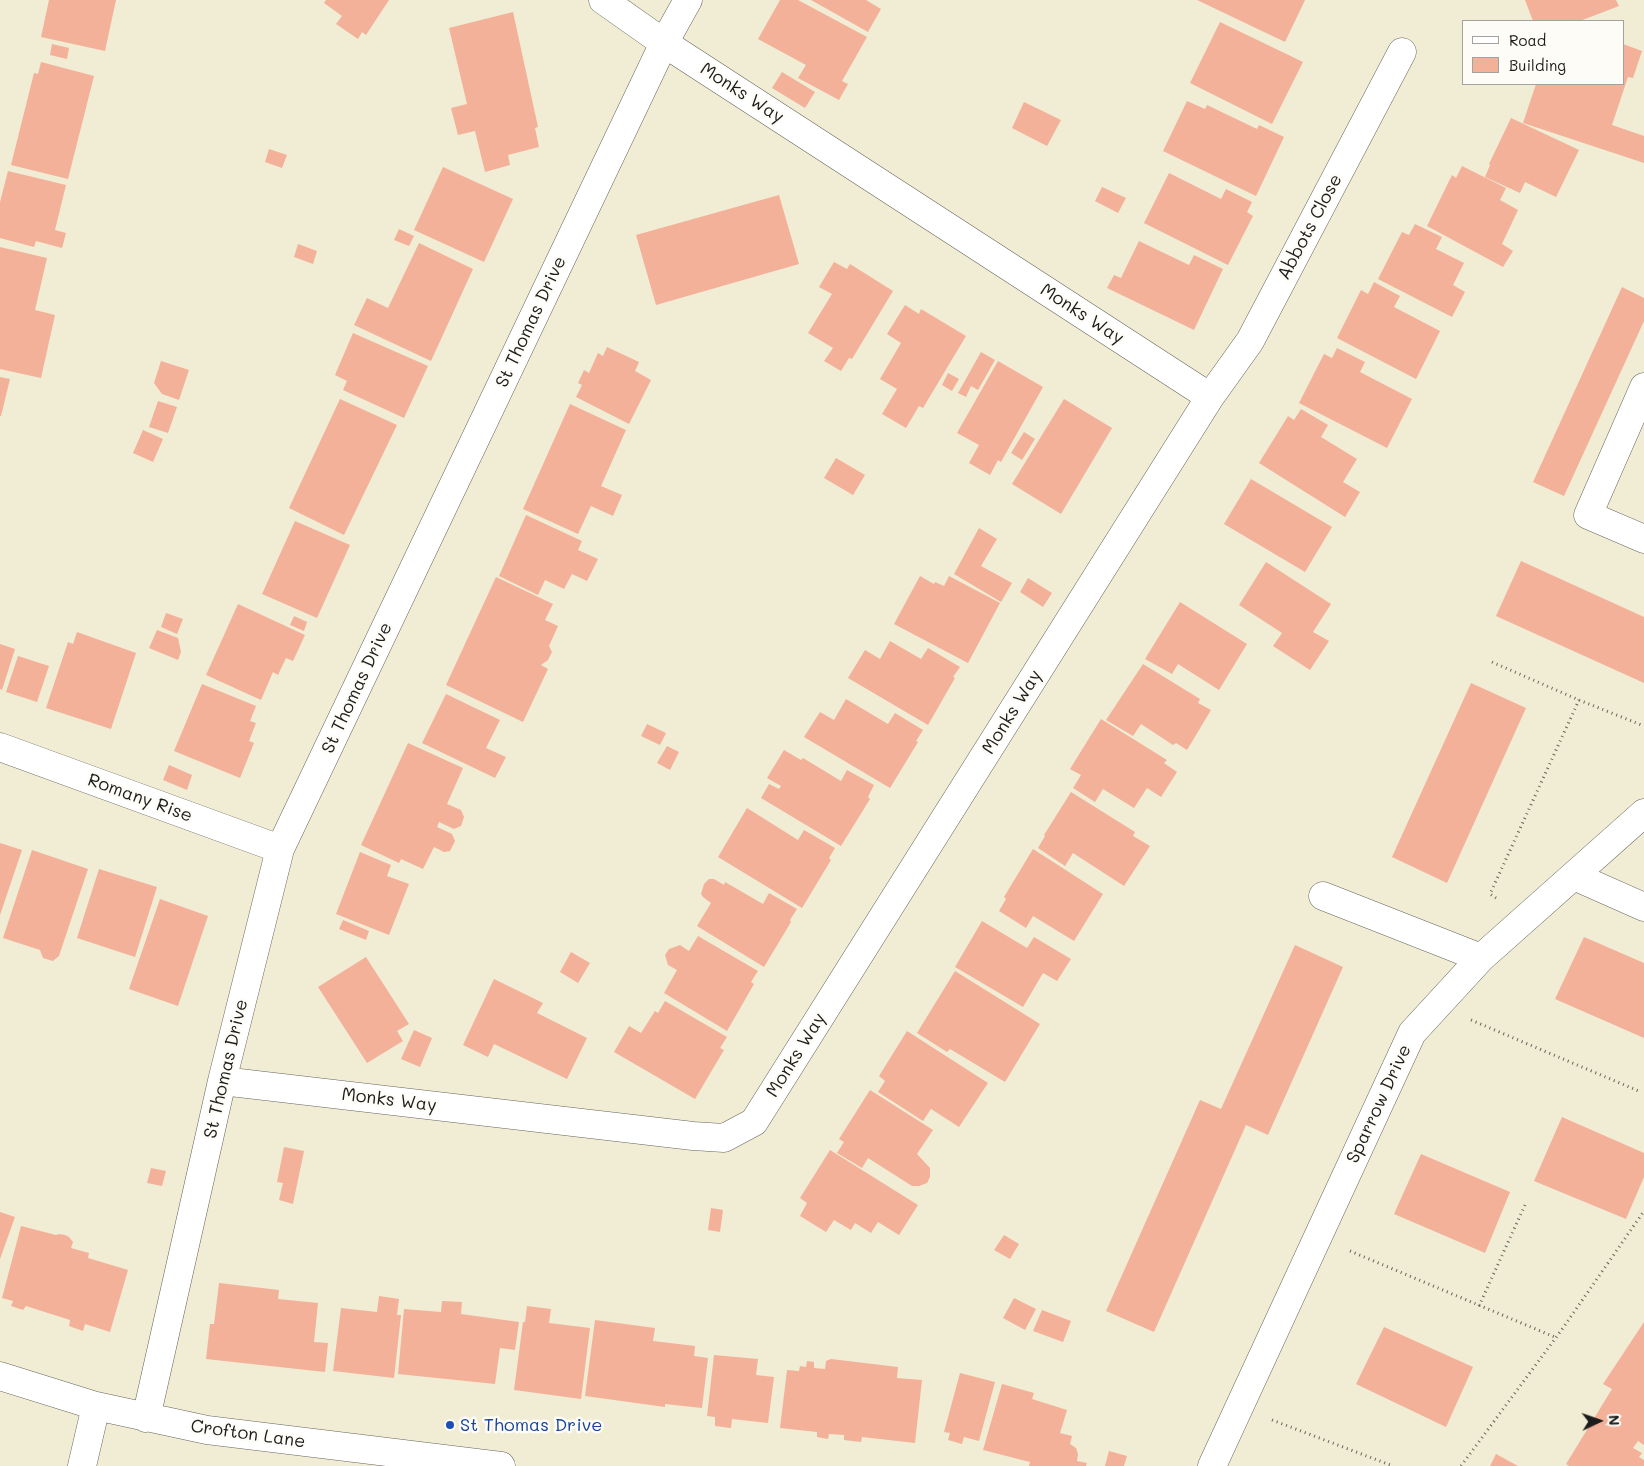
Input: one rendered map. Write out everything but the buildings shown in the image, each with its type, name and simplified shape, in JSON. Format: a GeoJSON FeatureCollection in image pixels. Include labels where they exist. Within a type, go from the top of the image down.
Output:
{"type":"FeatureCollection","features":[{"type":"Feature","properties":{"kind":"street"},"geometry":{"type":"LineString","coordinates":[[603,0],[664,42]]}},
{"type":"Feature","properties":{"kind":"street","name":"St Thomas Drive"},"geometry":{"type":"LineString","coordinates":[[146,1418],[222,1081],[280,850],[664,42],[688,0]]}},
{"type":"Feature","properties":{"kind":"street","name":"Monks Way"},"geometry":{"type":"LineString","coordinates":[[222,1081],[693,1136],[724,1138],[754,1122],[1210,397],[664,42]]}},
{"type":"Feature","properties":{"kind":"street","name":"Abbots Close"},"geometry":{"type":"LineString","coordinates":[[1210,397],[1250,341],[1402,52]]}},
{"type":"Feature","properties":{"kind":"street"},"geometry":{"type":"LineString","coordinates":[[1644,387],[1588,515],[1644,539]]}},
{"type":"Feature","properties":{"kind":"street","name":"Romany Rise"},"geometry":{"type":"LineString","coordinates":[[0,747],[280,850]]}},
{"type":"Feature","properties":{"kind":"street","name":"Sparrow Drive"},"geometry":{"type":"LineString","coordinates":[[1212,1466],[1412,1033],[1481,958],[1644,813]]}},
{"type":"Feature","properties":{"kind":"street"},"geometry":{"type":"LineString","coordinates":[[1574,876],[1644,907]]}},
{"type":"Feature","properties":{"kind":"street"},"geometry":{"type":"LineString","coordinates":[[1324,896],[1481,958]]}},
{"type":"Feature","properties":{"kind":"street","name":"Crofton Lane"},"geometry":{"type":"LineString","coordinates":[[0,1376],[96,1406],[207,1430],[501,1466]]}},
{"type":"Feature","properties":{"kind":"street"},"geometry":{"type":"LineString","coordinates":[[82,1466],[96,1406]]}},
{"type":"Feature","properties":{"kind":"path"},"geometry":{"type":"LineString","coordinates":[[1492,662],[1644,726]]}},
{"type":"Feature","properties":{"kind":"path"},"geometry":{"type":"LineString","coordinates":[[1523,921],[1490,894],[1579,700]]}},
{"type":"Feature","properties":{"kind":"path"},"geometry":{"type":"LineString","coordinates":[[1437,1006],[1641,1092]]}},
{"type":"Feature","properties":{"kind":"path"},"geometry":{"type":"LineString","coordinates":[[1479,1306],[1525,1205]]}},
{"type":"Feature","properties":{"kind":"path"},"geometry":{"type":"LineString","coordinates":[[1461,1466],[1557,1338],[1644,1211]]}},
{"type":"Feature","properties":{"kind":"path"},"geometry":{"type":"LineString","coordinates":[[1317,1238],[1557,1338]]}},
{"type":"Feature","properties":{"kind":"path"},"geometry":{"type":"LineString","coordinates":[[1239,1407],[1393,1466]]}},
{"type":"Feature","properties":{"kind":"place","name":"St Thomas Drive"},"geometry":{"type":"Point","coordinates":[450,1425]}}]}
